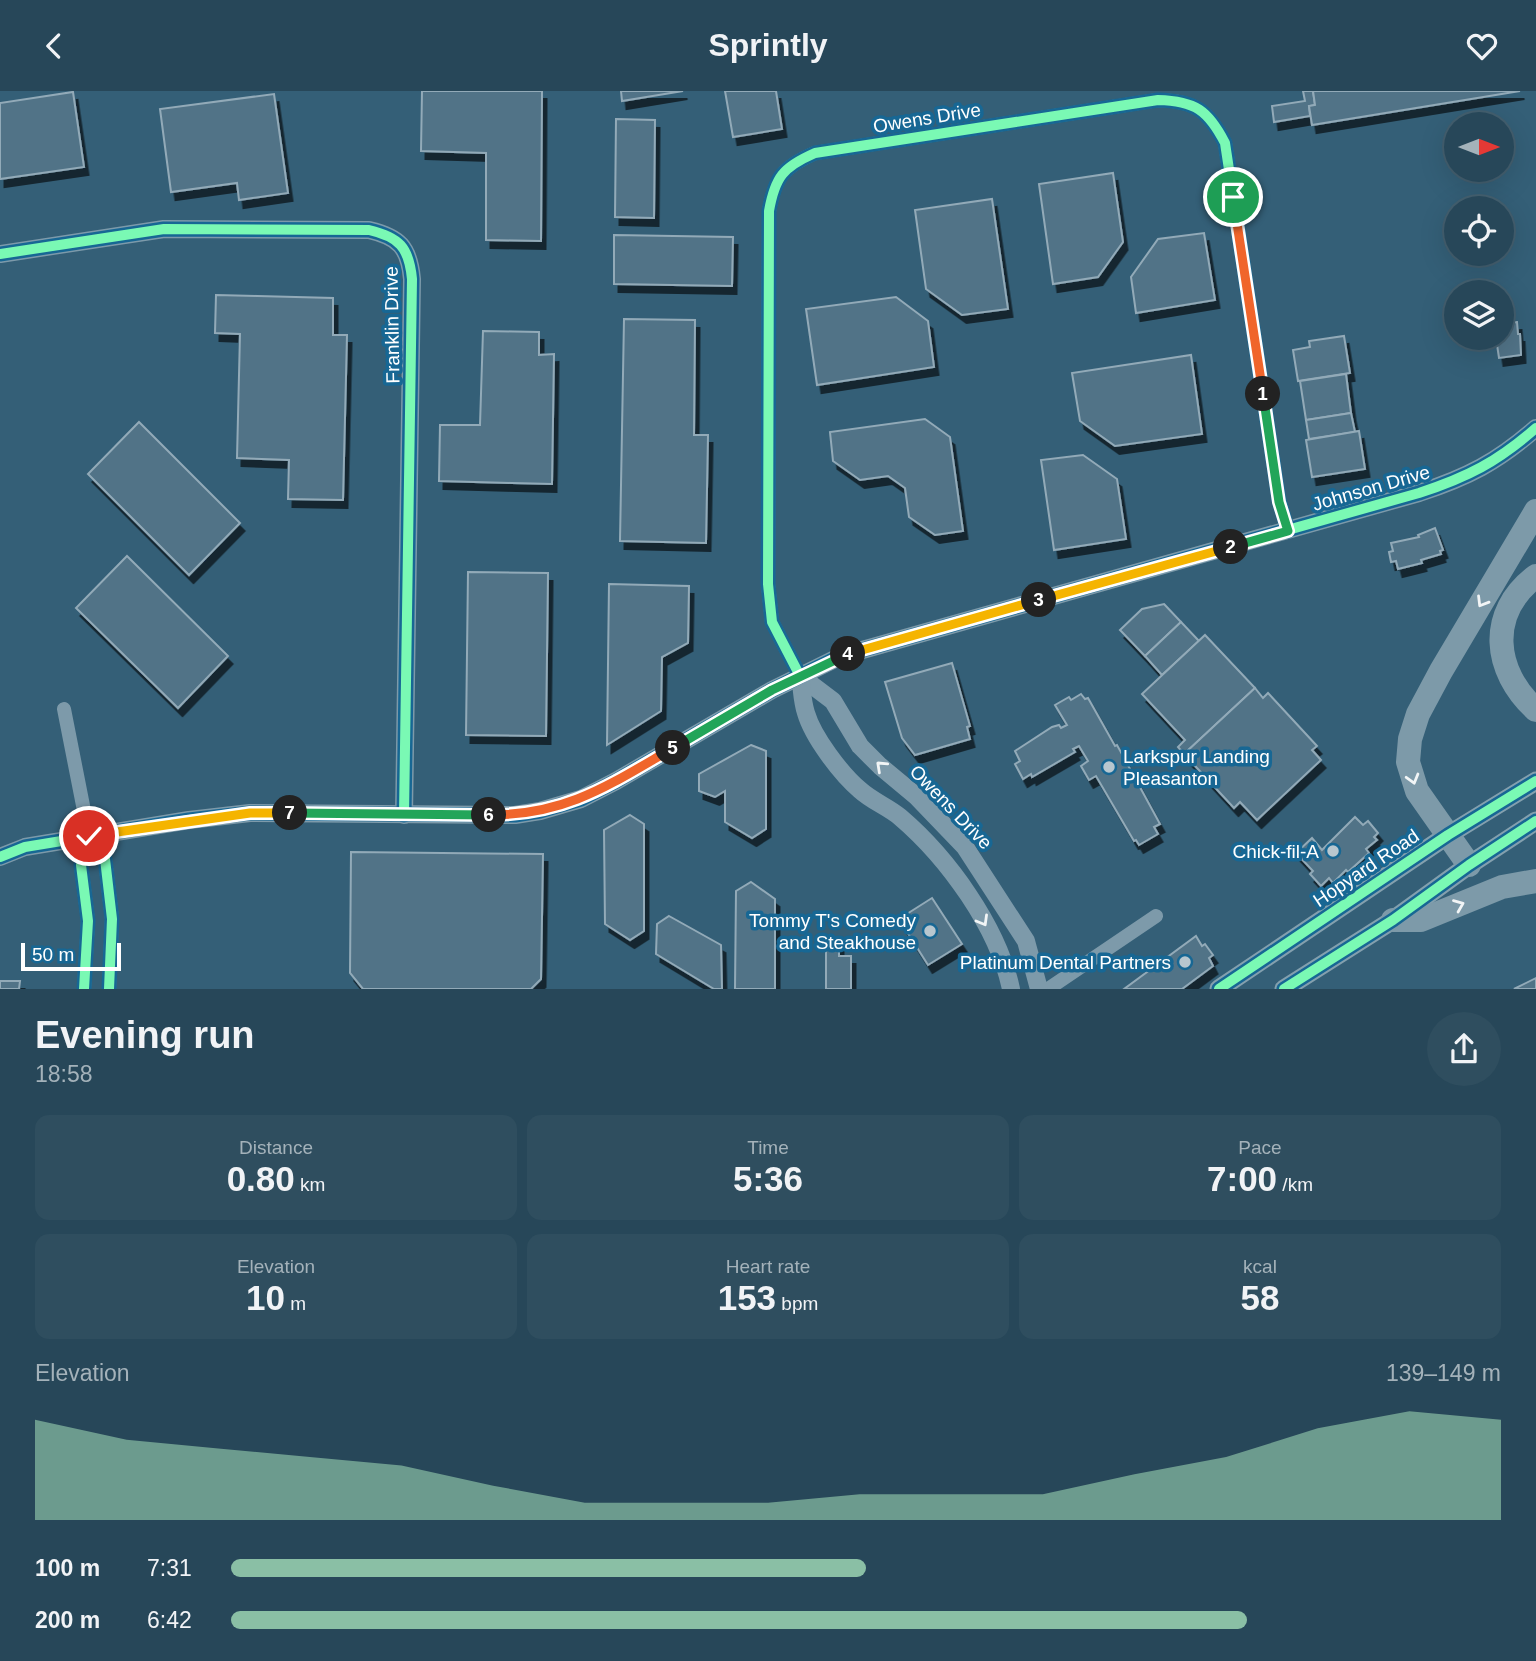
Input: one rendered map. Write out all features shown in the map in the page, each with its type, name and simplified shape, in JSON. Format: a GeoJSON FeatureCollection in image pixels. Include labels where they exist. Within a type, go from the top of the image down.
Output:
{"type":"FeatureCollection","features":[{"type":"Feature","properties":{"kind":"highway"},"geometry":{"type":"LineString","coordinates":[[1469,865],[1417,792],[1408,762],[1410,739],[1418,714],[1441,671],[1536,511]]}},
{"type":"Feature","properties":{"kind":"highway"},"geometry":{"type":"LineString","coordinates":[[1536,576],[1521,587],[1506,614],[1501,643],[1506,671],[1521,696],[1536,710]]}},
{"type":"Feature","properties":{"kind":"highway"},"geometry":{"type":"LineString","coordinates":[[1393,920],[1422,920],[1502,887],[1536,881]]}},
{"type":"Feature","properties":{"kind":"main road","name":"Hopyard Road"},"geometry":{"type":"LineString","coordinates":[[1219,989],[1448,835],[1536,781]]}},
{"type":"Feature","properties":{"kind":"main road"},"geometry":{"type":"LineString","coordinates":[[1284,989],[1393,920],[1536,821]]}},
{"type":"Feature","properties":{"kind":"street","name":"Owens Drive"},"geometry":{"type":"LineString","coordinates":[[1011,989],[1007,968],[996,943],[946,864],[899,816],[861,791],[835,765],[806,714],[800,676],[772,622],[768,584],[769,211],[772,191],[781,173],[795,161],[815,153],[1158,100],[1181,101],[1199,109],[1215,125],[1224,143],[1279,500],[1288,531]]}},
{"type":"Feature","properties":{"kind":"street","name":"Franklin Drive"},"geometry":{"type":"LineString","coordinates":[[0,254],[184,228],[369,230],[393,237],[402,246],[410,260],[412,279],[404,815]]}},
{"type":"Feature","properties":{"kind":"street","name":"Johnson Drive"},"geometry":{"type":"LineString","coordinates":[[0,857],[25,847],[250,813],[515,815],[540,811],[581,799],[616,781],[772,690],[841,656],[1451,483],[1485,467],[1536,428]]}},
{"type":"Feature","properties":{"kind":"street","name":"Owens Drive"},"geometry":{"type":"LineString","coordinates":[[800,676],[833,701],[860,746],[916,796],[965,847],[1027,941],[1039,989]]}},
{"type":"Feature","properties":{"kind":"street"},"geometry":{"type":"LineString","coordinates":[[64,709],[89,836],[105,859],[112,919],[109,989]]}},
{"type":"Feature","properties":{"kind":"street"},"geometry":{"type":"LineString","coordinates":[[84,989],[88,921],[81,865],[89,836]]}},
{"type":"Feature","properties":{"kind":"street"},"geometry":{"type":"LineString","coordinates":[[923,841],[936,836],[956,848],[965,847]]}},
{"type":"Feature","properties":{"kind":"street"},"geometry":{"type":"LineString","coordinates":[[946,864],[964,863],[981,878],[988,880]]}},
{"type":"Feature","properties":{"kind":"street"},"geometry":{"type":"LineString","coordinates":[[1048,989],[1156,916]]}},
{"type":"Feature","properties":{"kind":"building"},"geometry":{"type":"Polygon","coordinates":[[[422,91],[542,91],[541,241],[486,240],[486,153],[421,151],[422,91]]]}},
{"type":"Feature","properties":{"kind":"building"},"geometry":{"type":"Polygon","coordinates":[[[621,91],[683,91],[622,101],[621,91]]]}},
{"type":"Feature","properties":{"kind":"building"},"geometry":{"type":"Polygon","coordinates":[[[725,91],[776,91],[782,129],[733,137],[725,91]]]}},
{"type":"Feature","properties":{"kind":"building"},"geometry":{"type":"Polygon","coordinates":[[[1303,91],[1313,91],[1315,105],[1309,106],[1310,116],[1274,122],[1272,106],[1305,101],[1303,91]]]}},
{"type":"Feature","properties":{"kind":"building"},"geometry":{"type":"Polygon","coordinates":[[[1313,91],[1520,91],[1312,125],[1309,106],[1315,105],[1313,91]]]}},
{"type":"Feature","properties":{"kind":"building"},"geometry":{"type":"Polygon","coordinates":[[[73,92],[84,167],[0,179],[0,103],[73,92]]]}},
{"type":"Feature","properties":{"kind":"building"},"geometry":{"type":"Polygon","coordinates":[[[274,94],[288,193],[239,200],[237,183],[171,192],[160,109],[274,94]]]}},
{"type":"Feature","properties":{"kind":"building"},"geometry":{"type":"Polygon","coordinates":[[[616,119],[655,120],[654,218],[615,217],[616,119]]]}},
{"type":"Feature","properties":{"kind":"building"},"geometry":{"type":"Polygon","coordinates":[[[1113,173],[1123,242],[1098,277],[1053,284],[1039,184],[1113,173]]]}},
{"type":"Feature","properties":{"kind":"building"},"geometry":{"type":"Polygon","coordinates":[[[992,199],[1008,309],[962,315],[926,289],[915,210],[992,199]]]}},
{"type":"Feature","properties":{"kind":"building"},"geometry":{"type":"Polygon","coordinates":[[[1204,233],[1215,300],[1136,313],[1131,277],[1158,239],[1204,233]]]}},
{"type":"Feature","properties":{"kind":"building"},"geometry":{"type":"Polygon","coordinates":[[[614,235],[733,237],[732,286],[614,284],[614,235]]]}},
{"type":"Feature","properties":{"kind":"building"},"geometry":{"type":"Polygon","coordinates":[[[216,295],[333,298],[333,335],[347,335],[343,500],[288,499],[289,460],[237,458],[240,334],[215,333],[216,295]]]}},
{"type":"Feature","properties":{"kind":"building"},"geometry":{"type":"Polygon","coordinates":[[[896,297],[928,321],[934,367],[817,385],[806,309],[896,297]]]}},
{"type":"Feature","properties":{"kind":"building"},"geometry":{"type":"Polygon","coordinates":[[[624,319],[695,320],[694,435],[708,435],[706,543],[620,541],[624,319]]]}},
{"type":"Feature","properties":{"kind":"building"},"geometry":{"type":"Polygon","coordinates":[[[1514,322],[1517,322],[1520,334],[1521,355],[1499,358],[1498,350],[1514,350],[1514,322]]]}},
{"type":"Feature","properties":{"kind":"building"},"geometry":{"type":"Polygon","coordinates":[[[483,331],[539,332],[539,355],[554,354],[552,484],[439,481],[440,425],[480,425],[483,331]]]}},
{"type":"Feature","properties":{"kind":"building"},"geometry":{"type":"Polygon","coordinates":[[[1344,336],[1350,373],[1298,381],[1293,350],[1310,347],[1309,341],[1344,336]]]}},
{"type":"Feature","properties":{"kind":"building"},"geometry":{"type":"Polygon","coordinates":[[[1191,355],[1202,434],[1115,446],[1080,421],[1072,373],[1191,355]]]}},
{"type":"Feature","properties":{"kind":"building"},"geometry":{"type":"Polygon","coordinates":[[[1346,374],[1351,413],[1306,420],[1300,381],[1346,374]]]}},
{"type":"Feature","properties":{"kind":"building"},"geometry":{"type":"Polygon","coordinates":[[[1351,413],[1355,432],[1309,439],[1306,420],[1351,413]]]}},
{"type":"Feature","properties":{"kind":"building"},"geometry":{"type":"Polygon","coordinates":[[[925,419],[950,437],[963,531],[935,535],[909,517],[905,488],[888,476],[860,480],[833,461],[830,432],[925,419]]]}},
{"type":"Feature","properties":{"kind":"building"},"geometry":{"type":"Polygon","coordinates":[[[139,422],[240,523],[189,575],[88,474],[139,422]]]}},
{"type":"Feature","properties":{"kind":"building"},"geometry":{"type":"Polygon","coordinates":[[[1359,431],[1365,469],[1312,477],[1306,440],[1359,431]]]}},
{"type":"Feature","properties":{"kind":"building"},"geometry":{"type":"Polygon","coordinates":[[[1083,455],[1117,479],[1126,539],[1054,550],[1041,460],[1083,455]]]}},
{"type":"Feature","properties":{"kind":"building"},"geometry":{"type":"Polygon","coordinates":[[[1435,528],[1443,550],[1440,551],[1441,554],[1421,560],[1422,563],[1398,569],[1396,561],[1391,562],[1391,543],[1419,537],[1418,535],[1435,528]]]}},
{"type":"Feature","properties":{"kind":"building"},"geometry":{"type":"Polygon","coordinates":[[[127,556],[228,656],[178,708],[76,608],[127,556]]]}},
{"type":"Feature","properties":{"kind":"building"},"geometry":{"type":"Polygon","coordinates":[[[468,572],[548,573],[546,736],[466,735],[468,572]]]}},
{"type":"Feature","properties":{"kind":"building"},"geometry":{"type":"Polygon","coordinates":[[[609,584],[689,586],[688,643],[662,657],[661,711],[607,745],[609,584]]]}},
{"type":"Feature","properties":{"kind":"building"},"geometry":{"type":"Polygon","coordinates":[[[1164,604],[1181,622],[1145,656],[1120,630],[1142,609],[1164,604]]]}},
{"type":"Feature","properties":{"kind":"building"},"geometry":{"type":"Polygon","coordinates":[[[1181,622],[1199,641],[1162,675],[1145,656],[1181,622]]]}},
{"type":"Feature","properties":{"kind":"building"},"geometry":{"type":"Polygon","coordinates":[[[1205,635],[1255,688],[1184,754],[1178,747],[1185,740],[1142,694],[1205,635]]]}},
{"type":"Feature","properties":{"kind":"building"},"geometry":{"type":"Polygon","coordinates":[[[952,663],[970,726],[967,727],[970,739],[915,755],[902,738],[885,682],[952,663]]]}},
{"type":"Feature","properties":{"kind":"building"},"geometry":{"type":"Polygon","coordinates":[[[1255,688],[1263,698],[1268,693],[1317,746],[1312,750],[1321,760],[1257,820],[1240,802],[1234,808],[1184,754],[1255,688]]]}},
{"type":"Feature","properties":{"kind":"building"},"geometry":{"type":"Polygon","coordinates":[[[1081,694],[1085,699],[1088,698],[1115,746],[1117,745],[1160,824],[1154,827],[1158,834],[1139,845],[1134,841],[1096,776],[1089,780],[1081,766],[1088,761],[1079,746],[1073,749],[1075,752],[1032,777],[1031,774],[1023,779],[1015,764],[1020,761],[1015,751],[1052,727],[1059,725],[1061,728],[1067,725],[1055,705],[1081,694]]]}},
{"type":"Feature","properties":{"kind":"building"},"geometry":{"type":"Polygon","coordinates":[[[751,745],[766,751],[766,829],[752,838],[725,822],[725,791],[715,797],[699,791],[699,774],[751,745]]]}},
{"type":"Feature","properties":{"kind":"building"},"geometry":{"type":"Polygon","coordinates":[[[630,815],[644,824],[644,931],[630,940],[605,924],[604,830],[630,815]]]}},
{"type":"Feature","properties":{"kind":"building","name":"Chick-fil-A"},"geometry":{"type":"Polygon","coordinates":[[[1355,817],[1363,825],[1368,821],[1378,833],[1374,837],[1377,840],[1366,849],[1369,853],[1348,872],[1346,870],[1333,883],[1329,878],[1321,886],[1310,874],[1313,871],[1296,853],[1312,838],[1322,850],[1355,817]]]}},
{"type":"Feature","properties":{"kind":"building"},"geometry":{"type":"Polygon","coordinates":[[[351,852],[543,854],[541,979],[531,989],[363,989],[350,973],[351,852]]]}},
{"type":"Feature","properties":{"kind":"building"},"geometry":{"type":"Polygon","coordinates":[[[751,882],[775,899],[775,989],[735,989],[736,891],[751,882]]]}},
{"type":"Feature","properties":{"kind":"building","name":"Tommy T's Comedy and Steakhouse"},"geometry":{"type":"Polygon","coordinates":[[[932,898],[962,944],[928,965],[899,919],[932,898]]]}},
{"type":"Feature","properties":{"kind":"building"},"geometry":{"type":"Polygon","coordinates":[[[669,916],[721,945],[722,989],[714,989],[656,954],[657,924],[669,916]]]}},
{"type":"Feature","properties":{"kind":"building","name":"Platinum Dental Partners"},"geometry":{"type":"Polygon","coordinates":[[[1196,936],[1202,946],[1205,944],[1213,955],[1209,958],[1213,966],[1182,989],[1124,989],[1196,936]]]}},
{"type":"Feature","properties":{"kind":"building"},"geometry":{"type":"Polygon","coordinates":[[[826,941],[839,941],[839,956],[851,956],[851,989],[826,989],[826,941]]]}},
{"type":"Feature","properties":{"kind":"building"},"geometry":{"type":"Polygon","coordinates":[[[1536,978],[1536,989],[1514,989],[1536,978]]]}},
{"type":"Feature","properties":{"kind":"building"},"geometry":{"type":"Polygon","coordinates":[[[0,981],[20,981],[19,989],[0,989],[0,981]]]}},
{"type":"Feature","properties":{"kind":"cycle path"},"geometry":{"type":"LineString","coordinates":[[800,676],[772,622],[768,584],[769,211],[774,190],[782,175],[795,163],[815,153],[1158,100],[1182,103],[1199,109],[1213,123],[1225,143],[1279,500],[1288,531]]}},
{"type":"Feature","properties":{"kind":"cycle path"},"geometry":{"type":"LineString","coordinates":[[0,254],[164,229],[369,230],[388,236],[401,245],[411,268],[412,279],[404,815]]}},
{"type":"Feature","properties":{"kind":"cycle path"},"geometry":{"type":"LineString","coordinates":[[0,857],[25,847],[189,820],[250,813],[515,815],[540,811],[581,799],[616,781],[772,690],[841,656],[1419,493],[1481,467],[1536,428]]}},
{"type":"Feature","properties":{"kind":"cycle path"},"geometry":{"type":"LineString","coordinates":[[1219,989],[1448,835],[1536,781]]}},
{"type":"Feature","properties":{"kind":"cycle path"},"geometry":{"type":"LineString","coordinates":[[1284,989],[1393,920],[1536,821]]}},
{"type":"Feature","properties":{"kind":"cycle path"},"geometry":{"type":"LineString","coordinates":[[89,836],[105,859],[112,919],[109,989]]}},
{"type":"Feature","properties":{"kind":"cycle path"},"geometry":{"type":"LineString","coordinates":[[84,989],[88,921],[81,865],[89,836]]}},
{"type":"Feature","properties":{"kind":"place","name":"Larkspur Landing Pleasanton"},"geometry":{"type":"Point","coordinates":[1109,767]}},
{"type":"Feature","properties":{"kind":"place","name":"Chick-fil-A"},"geometry":{"type":"Point","coordinates":[1333,851]}},
{"type":"Feature","properties":{"kind":"place","name":"Tommy T's Comedy and Steakhouse"},"geometry":{"type":"Point","coordinates":[930,931]}},
{"type":"Feature","properties":{"kind":"place","name":"Platinum Dental Partners"},"geometry":{"type":"Point","coordinates":[1185,962]}},
{"type":"Feature","properties":{"kind":"route"},"geometry":{"type":"LineString","coordinates":[[89,836],[250,813],[515,815],[540,811],[581,799],[616,781],[772,690],[841,656],[1288,531],[1279,500],[1233,197]]}}]}
